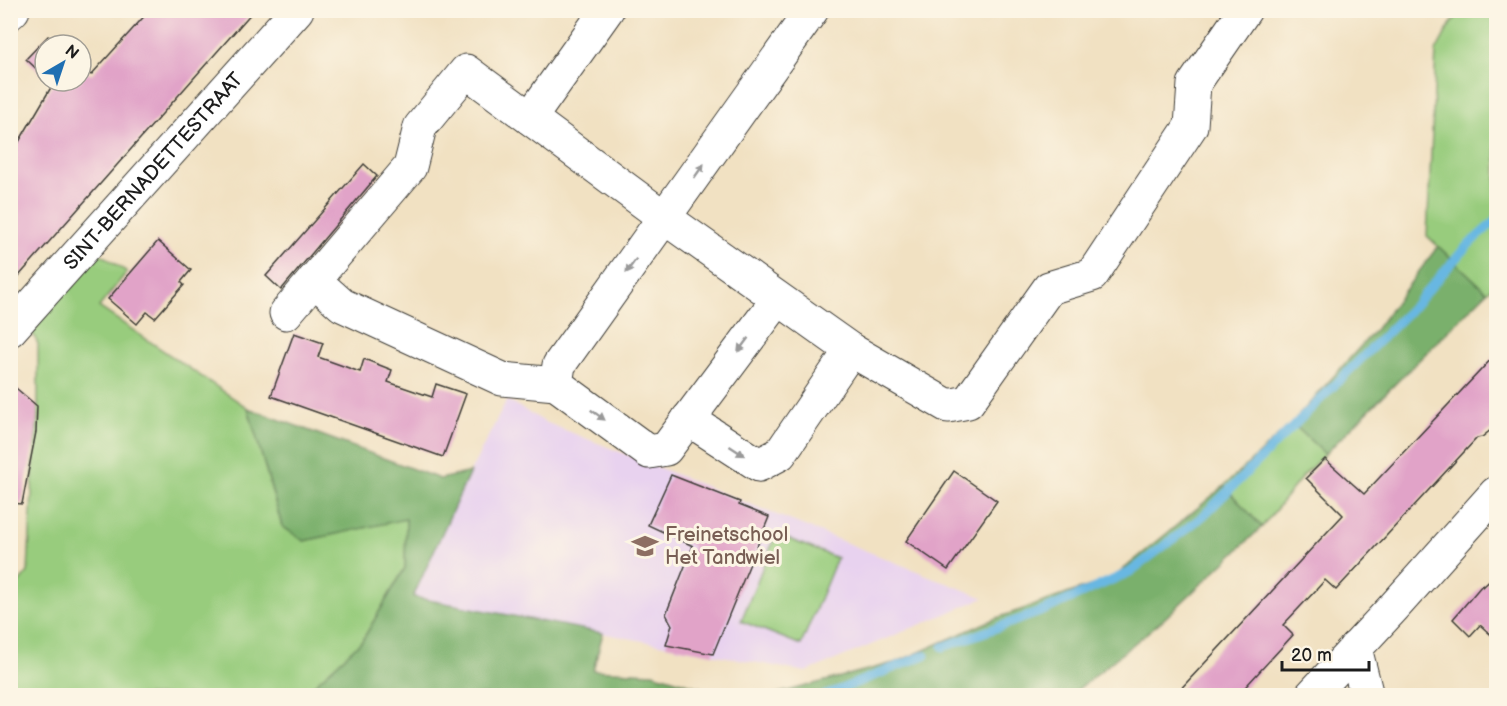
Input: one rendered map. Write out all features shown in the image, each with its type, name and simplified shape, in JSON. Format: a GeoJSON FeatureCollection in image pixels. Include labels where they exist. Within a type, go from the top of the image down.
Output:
{"type":"FeatureCollection","features":[{"type":"Feature","properties":{"kind":"street","name":"SINT-BERNADETTESTRAAT"},"geometry":{"type":"LineString","coordinates":[[10,330],[297,10]]}},
{"type":"Feature","properties":{"kind":"street"},"geometry":{"type":"LineString","coordinates":[[530,118],[607,10]]}},
{"type":"Feature","properties":{"kind":"street"},"geometry":{"type":"LineString","coordinates":[[556,384],[559,365],[812,10]]}},
{"type":"Feature","properties":{"kind":"street"},"geometry":{"type":"LineString","coordinates":[[286,313],[410,167],[420,127],[466,71],[665,218],[851,350],[948,406],[968,402],[1049,288],[1092,274],[1191,126],[1194,84],[1245,10]]}},
{"type":"Feature","properties":{"kind":"street"},"geometry":{"type":"LineString","coordinates":[[314,280],[342,304],[502,379],[556,384],[649,452],[666,449],[778,299]]}},
{"type":"Feature","properties":{"kind":"street"},"geometry":{"type":"LineString","coordinates":[[688,419],[759,465],[780,454],[851,350]]}},
{"type":"Feature","properties":{"kind":"street"},"geometry":{"type":"LineString","coordinates":[[1311,696],[1497,493]]}},
{"type":"Feature","properties":{"kind":"street"},"geometry":{"type":"LineString","coordinates":[[1355,648],[1367,696]]}},
{"type":"Feature","properties":{"kind":"shaded area","name":"Freinetschool Het Tandwiel"},"geometry":{"type":"Polygon","coordinates":[[[507,400],[545,422],[984,598],[806,672],[412,597],[470,472],[507,400]]]}},
{"type":"Feature","properties":{"kind":"green space"},"geometry":{"type":"Polygon","coordinates":[[[1461,11],[1496,11],[1496,283],[1487,292],[1427,236],[1436,51],[1450,25],[1461,11]]]}},
{"type":"Feature","properties":{"kind":"green space"},"geometry":{"type":"Polygon","coordinates":[[[1438,246],[1487,292],[1325,454],[1292,423],[1375,330],[1438,246]]]}},
{"type":"Feature","properties":{"kind":"green space"},"geometry":{"type":"Polygon","coordinates":[[[98,252],[127,272],[99,307],[248,408],[282,526],[304,541],[406,518],[405,568],[362,641],[303,695],[22,696],[23,689],[11,685],[11,592],[28,572],[38,414],[38,344],[30,329],[98,252]]]}},
{"type":"Feature","properties":{"kind":"green space"},"geometry":{"type":"Polygon","coordinates":[[[248,408],[440,479],[470,472],[413,597],[603,633],[593,670],[653,673],[724,695],[303,695],[362,641],[405,568],[406,519],[304,541],[282,526],[248,408]]]}},
{"type":"Feature","properties":{"kind":"green space"},"geometry":{"type":"Polygon","coordinates":[[[1292,423],[1325,454],[1302,477],[1262,527],[1224,486],[1292,423]]]}},
{"type":"Feature","properties":{"kind":"green space"},"geometry":{"type":"Polygon","coordinates":[[[1224,486],[1262,527],[1164,619],[1071,695],[772,695],[897,662],[994,619],[1113,578],[1224,486]]]}},
{"type":"Feature","properties":{"kind":"green space"},"geometry":{"type":"Polygon","coordinates":[[[776,534],[837,558],[801,645],[741,621],[776,534]]]}},
{"type":"Feature","properties":{"kind":"building"},"geometry":{"type":"Polygon","coordinates":[[[150,10],[254,10],[10,286],[10,157],[48,93],[93,93],[93,73],[150,10]]]}},
{"type":"Feature","properties":{"kind":"building"},"geometry":{"type":"Polygon","coordinates":[[[33,52],[33,66],[26,59],[33,52]]]}},
{"type":"Feature","properties":{"kind":"building"},"geometry":{"type":"Polygon","coordinates":[[[364,164],[377,176],[281,290],[266,276],[364,164]]]}},
{"type":"Feature","properties":{"kind":"building"},"geometry":{"type":"Polygon","coordinates":[[[158,241],[191,270],[181,282],[184,285],[155,318],[147,312],[137,324],[108,299],[158,241]]]}},
{"type":"Feature","properties":{"kind":"building"},"geometry":{"type":"Polygon","coordinates":[[[294,333],[323,343],[318,357],[360,372],[364,359],[392,370],[388,382],[432,397],[436,384],[466,394],[443,457],[271,396],[294,333]]]}},
{"type":"Feature","properties":{"kind":"building"},"geometry":{"type":"Polygon","coordinates":[[[1497,353],[1497,425],[1482,437],[1477,438],[1336,590],[1325,580],[1283,625],[1293,635],[1237,696],[1174,696],[1343,515],[1306,478],[1325,459],[1364,494],[1497,353]]]}},
{"type":"Feature","properties":{"kind":"building"},"geometry":{"type":"Polygon","coordinates":[[[10,383],[37,406],[36,432],[22,504],[10,503],[10,383]]]}},
{"type":"Feature","properties":{"kind":"building"},"geometry":{"type":"Polygon","coordinates":[[[954,471],[997,501],[948,570],[906,541],[954,471]]]}},
{"type":"Feature","properties":{"kind":"building"},"geometry":{"type":"Polygon","coordinates":[[[671,475],[740,502],[739,505],[769,517],[713,654],[666,645],[672,625],[666,614],[693,546],[648,525],[671,475]]]}},
{"type":"Feature","properties":{"kind":"building"},"geometry":{"type":"Polygon","coordinates":[[[1497,574],[1497,640],[1480,625],[1470,636],[1453,619],[1482,585],[1483,587],[1497,574]]]}},
{"type":"Feature","properties":{"kind":"waterway"},"geometry":{"type":"LineString","coordinates":[[943,647],[1043,611],[1130,572],[1203,516],[1413,307],[1466,247],[1496,220]]}},
{"type":"Feature","properties":{"kind":"waterway"},"geometry":{"type":"LineString","coordinates":[[824,696],[925,655]]}},
{"type":"Feature","properties":{"kind":"place","name":"Freinetschool Het Tandwiel"},"geometry":{"type":"Point","coordinates":[645,546]}}]}
